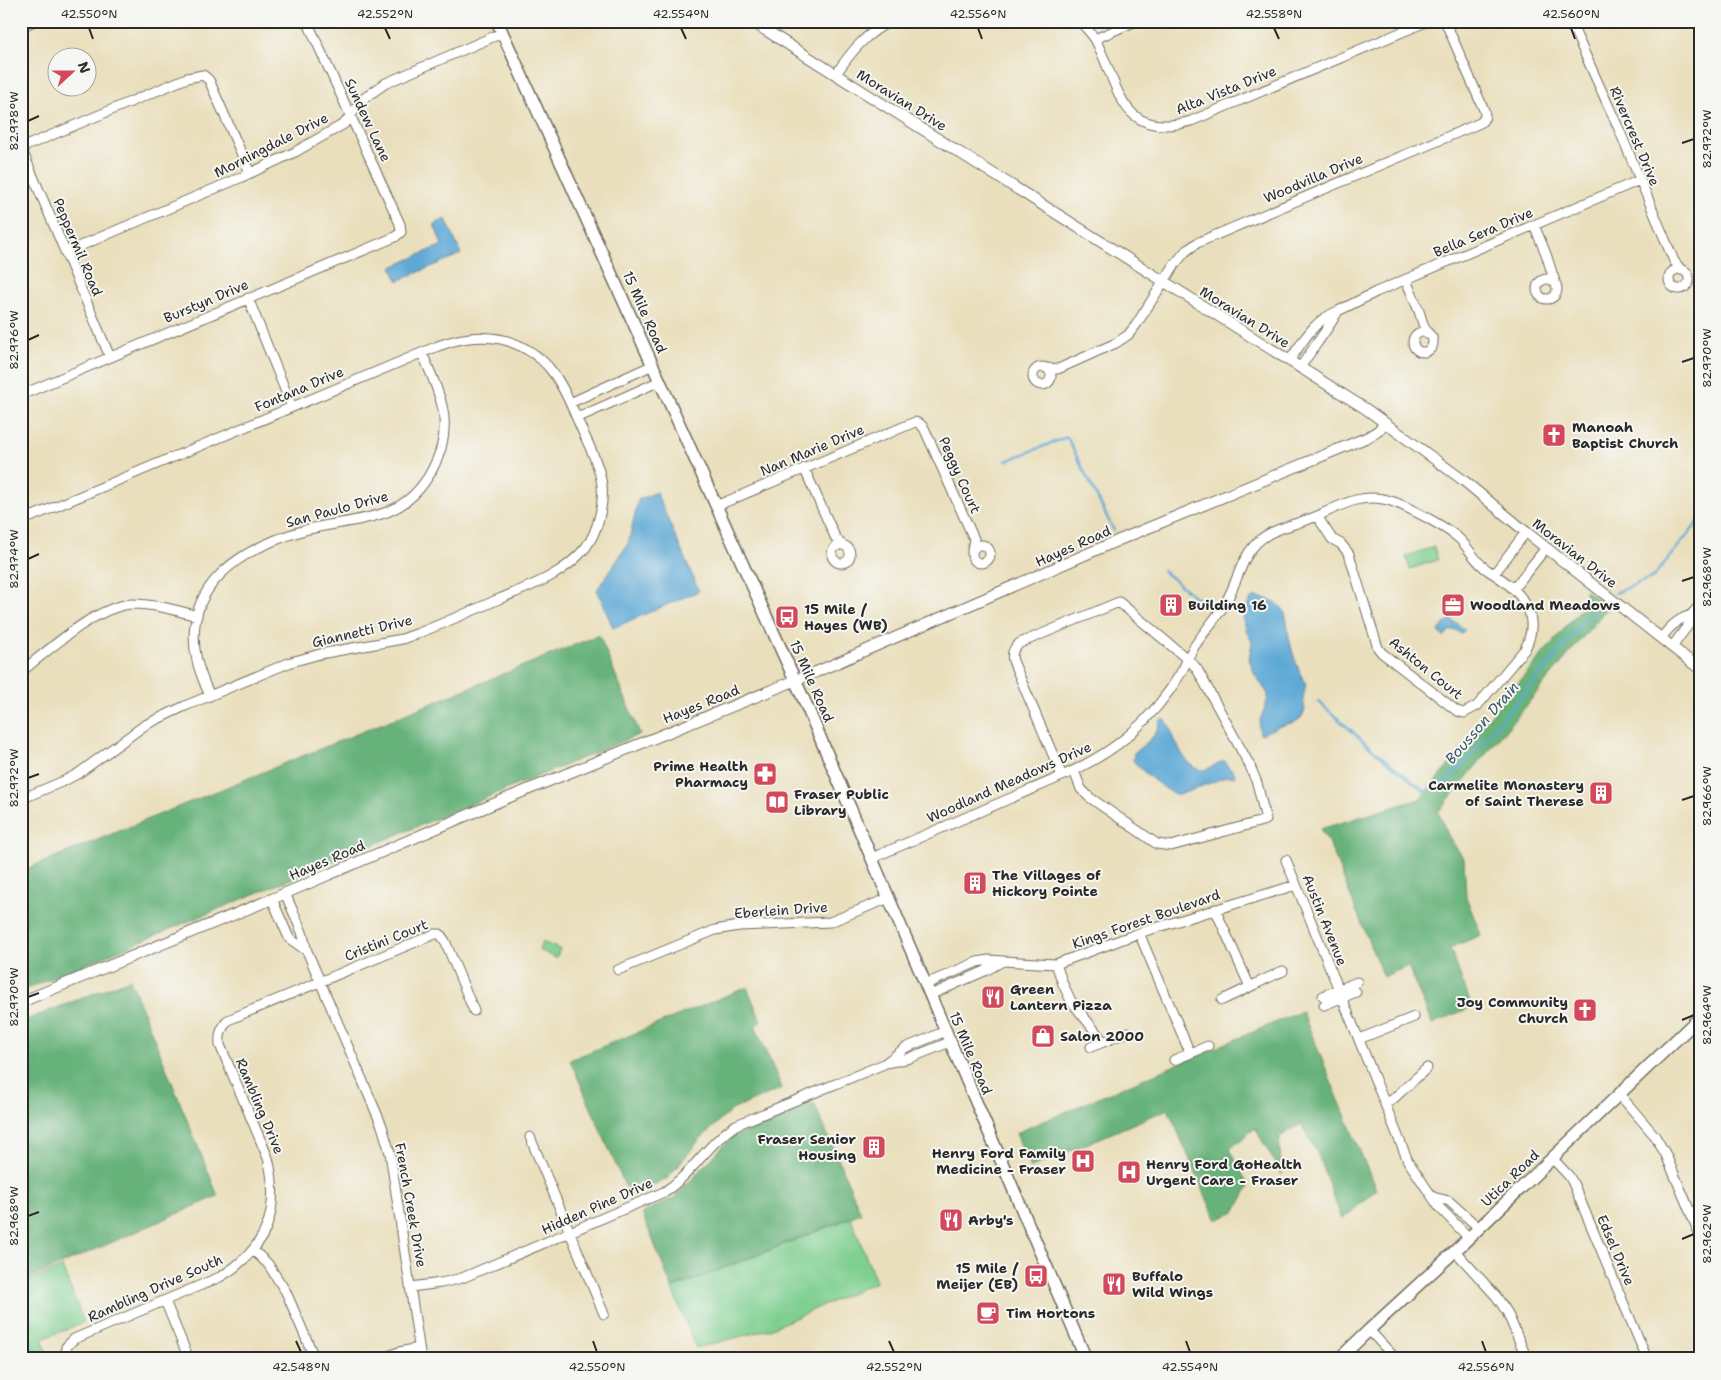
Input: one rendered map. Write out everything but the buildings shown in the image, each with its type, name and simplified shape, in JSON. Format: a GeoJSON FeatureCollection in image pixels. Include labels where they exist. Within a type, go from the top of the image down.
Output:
{"type":"FeatureCollection","features":[{"type":"Feature","properties":{"kind":"main road","name":"15 Mile Road"},"geometry":{"type":"LineString","coordinates":[[497,21],[795,680],[1086,1359]]}},
{"type":"Feature","properties":{"kind":"main road","name":"Utica Road"},"geometry":{"type":"LineString","coordinates":[[1339,1359],[1698,1020]]}},
{"type":"Feature","properties":{"kind":"street"},"geometry":{"type":"LineString","coordinates":[[21,27],[34,21]]}},
{"type":"Feature","properties":{"kind":"street","name":"Sundew Lane"},"geometry":{"type":"LineString","coordinates":[[308,21],[400,224],[401,232]]}},
{"type":"Feature","properties":{"kind":"street","name":"Moravian Drive"},"geometry":{"type":"LineString","coordinates":[[751,21],[1385,422],[1463,480],[1700,669]]}},
{"type":"Feature","properties":{"kind":"street"},"geometry":{"type":"LineString","coordinates":[[836,74],[862,40],[891,21]]}},
{"type":"Feature","properties":{"kind":"street","name":"Alta Vista Drive"},"geometry":{"type":"LineString","coordinates":[[1080,21],[1094,39],[1126,108],[1153,124],[1177,125],[1191,122],[1428,21]]}},
{"type":"Feature","properties":{"kind":"street"},"geometry":{"type":"LineString","coordinates":[[1094,39],[1136,21]]}},
{"type":"Feature","properties":{"kind":"street","name":"Woodvilla Drive"},"geometry":{"type":"LineString","coordinates":[[1058,369],[1116,343],[1128,335],[1163,281],[1185,252],[1197,243],[1480,123],[1485,117],[1484,110],[1445,21]]}},
{"type":"Feature","properties":{"kind":"street","name":"Rivercrest Drive"},"geometry":{"type":"LineString","coordinates":[[1570,21],[1618,127],[1674,261],[1676,271]]}},
{"type":"Feature","properties":{"kind":"street","name":"Morningdale Drive"},"geometry":{"type":"LineString","coordinates":[[66,252],[250,173],[344,124],[363,99],[386,83],[502,33]]}},
{"type":"Feature","properties":{"kind":"street"},"geometry":{"type":"LineString","coordinates":[[21,148],[187,78],[203,75],[209,80],[250,173]]}},
{"type":"Feature","properties":{"kind":"street","name":"Peppermil Road"},"geometry":{"type":"LineString","coordinates":[[21,148],[110,357]]}},
{"type":"Feature","properties":{"kind":"street","name":"Bella Sera Drive"},"geometry":{"type":"LineString","coordinates":[[1289,361],[1316,323],[1326,316],[1534,224],[1640,180]]}},
{"type":"Feature","properties":{"kind":"street"},"geometry":{"type":"LineString","coordinates":[[1534,224],[1557,289],[1555,295],[1546,299],[1540,296],[1537,290],[1538,284],[1550,270]]}},
{"type":"Feature","properties":{"kind":"street","name":"Burstyn Drive"},"geometry":{"type":"LineString","coordinates":[[21,395],[395,237],[401,232]]}},
{"type":"Feature","properties":{"kind":"street"},"geometry":{"type":"LineString","coordinates":[[1543,279],[1555,282]]}},
{"type":"Feature","properties":{"kind":"street"},"geometry":{"type":"LineString","coordinates":[[1406,280],[1419,311],[1423,330]]}},
{"type":"Feature","properties":{"kind":"street"},"geometry":{"type":"LineString","coordinates":[[248,298],[292,408]]}},
{"type":"Feature","properties":{"kind":"street"},"geometry":{"type":"LineString","coordinates":[[1300,368],[1318,340],[1332,323],[1338,311]]}},
{"type":"Feature","properties":{"kind":"street","name":"Fontana Drive"},"geometry":{"type":"LineString","coordinates":[[21,521],[451,341],[464,338],[485,337],[506,340],[527,349],[554,374],[577,418]]}},
{"type":"Feature","properties":{"kind":"street","name":"San Paulo Drive"},"geometry":{"type":"LineString","coordinates":[[210,696],[196,658],[195,640],[197,616],[203,599],[220,573],[241,557],[306,530],[388,512],[408,500],[431,473],[440,453],[444,421],[440,397],[422,353]]}},
{"type":"Feature","properties":{"kind":"street"},"geometry":{"type":"LineString","coordinates":[[570,403],[653,365]]}},
{"type":"Feature","properties":{"kind":"street"},"geometry":{"type":"LineString","coordinates":[[1040,367],[1058,369],[1047,383],[1042,385],[1034,381],[1032,375],[1035,369],[1040,367]]}},
{"type":"Feature","properties":{"kind":"street"},"geometry":{"type":"LineString","coordinates":[[1046,368],[1050,372],[1051,378]]}},
{"type":"Feature","properties":{"kind":"street"},"geometry":{"type":"LineString","coordinates":[[577,418],[660,381]]}},
{"type":"Feature","properties":{"kind":"street","name":"Giannetti Drive"},"geometry":{"type":"LineString","coordinates":[[21,799],[79,773],[145,725],[164,715],[306,657],[419,633],[552,576],[576,559],[587,546],[595,529],[601,503],[602,486],[598,467],[577,418]]}},
{"type":"Feature","properties":{"kind":"street","name":"Hayes Road"},"geometry":{"type":"LineString","coordinates":[[21,1002],[272,899],[505,799],[795,680],[1119,540],[1368,437],[1378,431],[1385,422]]}},
{"type":"Feature","properties":{"kind":"street","name":"Nan Marie Drive"},"geometry":{"type":"LineString","coordinates":[[716,506],[911,423],[919,423]]}},
{"type":"Feature","properties":{"kind":"street","name":"Peggy Court"},"geometry":{"type":"LineString","coordinates":[[919,423],[924,428],[978,542],[988,547],[990,553],[987,561],[981,563],[975,561],[972,556],[972,550],[978,542]]}},
{"type":"Feature","properties":{"kind":"street"},"geometry":{"type":"LineString","coordinates":[[804,468],[837,544]]}},
{"type":"Feature","properties":{"kind":"street","name":"Woodland Meadows Drive"},"geometry":{"type":"LineString","coordinates":[[872,858],[1074,771],[1110,750],[1144,722],[1181,672],[1203,633],[1226,603],[1246,555],[1253,546],[1272,532],[1317,516],[1353,499],[1363,497],[1378,498],[1404,506],[1456,536],[1478,563],[1504,581]]}},
{"type":"Feature","properties":{"kind":"street","name":"Ashton Court"},"geometry":{"type":"LineString","coordinates":[[1317,516],[1332,539],[1341,544],[1349,554],[1378,648],[1458,711],[1464,713],[1477,706],[1525,649],[1532,633],[1529,611],[1520,594],[1504,581]]}},
{"type":"Feature","properties":{"kind":"street"},"geometry":{"type":"LineString","coordinates":[[1494,574],[1526,532]]}},
{"type":"Feature","properties":{"kind":"street"},"geometry":{"type":"LineString","coordinates":[[1514,588],[1546,548]]}},
{"type":"Feature","properties":{"kind":"street"},"geometry":{"type":"LineString","coordinates":[[1062,776],[1013,661],[1012,652],[1016,646],[1119,602],[1197,669],[1250,766],[1257,783],[1266,820],[1171,846],[1163,846],[1157,844],[1085,794],[1074,771]]}},
{"type":"Feature","properties":{"kind":"street"},"geometry":{"type":"LineString","coordinates":[[21,672],[93,618],[117,608],[131,604],[162,607],[197,616]]}},
{"type":"Feature","properties":{"kind":"street"},"geometry":{"type":"LineString","coordinates":[[1661,638],[1670,627],[1682,618],[1691,615],[1700,606]]}},
{"type":"Feature","properties":{"kind":"street"},"geometry":{"type":"LineString","coordinates":[[1672,647],[1689,624],[1691,615]]}},
{"type":"Feature","properties":{"kind":"street","name":"Austin Avenue"},"geometry":{"type":"LineString","coordinates":[[1286,860],[1408,1161],[1439,1207],[1469,1238]]}},
{"type":"Feature","properties":{"kind":"street","name":"Kings Forest Boulevard"},"geometry":{"type":"LineString","coordinates":[[928,990],[977,962],[989,960],[1056,964],[1139,933],[1296,884]]}},
{"type":"Feature","properties":{"kind":"street","name":"French Creek Drive"},"geometry":{"type":"LineString","coordinates":[[285,893],[302,932],[307,951],[382,1126],[390,1153],[421,1359]]}},
{"type":"Feature","properties":{"kind":"street","name":"Eberlein Drive"},"geometry":{"type":"LineString","coordinates":[[618,970],[715,930],[739,926],[830,922],[889,898]]}},
{"type":"Feature","properties":{"kind":"street","name":"French Creek Drive"},"geometry":{"type":"LineString","coordinates":[[272,899],[289,938],[307,951]]}},
{"type":"Feature","properties":{"kind":"street"},"geometry":{"type":"LineString","coordinates":[[1215,909],[1250,986]]}},
{"type":"Feature","properties":{"kind":"street"},"geometry":{"type":"LineString","coordinates":[[1139,933],[1190,1053]]}},
{"type":"Feature","properties":{"kind":"street","name":"Cristini Court"},"geometry":{"type":"LineString","coordinates":[[320,982],[440,934],[445,941],[474,1011]]}},
{"type":"Feature","properties":{"kind":"street"},"geometry":{"type":"LineString","coordinates":[[1056,964],[1071,1001],[1104,1042]]}},
{"type":"Feature","properties":{"kind":"street"},"geometry":{"type":"LineString","coordinates":[[1222,1000],[1283,971]]}},
{"type":"Feature","properties":{"kind":"street","name":"Rambling Drive"},"geometry":{"type":"LineString","coordinates":[[253,1250],[266,1230],[271,1210],[273,1183],[268,1158],[220,1045],[219,1037],[221,1030],[228,1020],[320,982]]}},
{"type":"Feature","properties":{"kind":"street"},"geometry":{"type":"LineString","coordinates":[[1323,1001],[1357,987]]}},
{"type":"Feature","properties":{"kind":"street"},"geometry":{"type":"LineString","coordinates":[[1359,1039],[1414,1017]]}},
{"type":"Feature","properties":{"kind":"street","name":"Hidden Pine Drive"},"geometry":{"type":"LineString","coordinates":[[884,1064],[905,1048],[946,1031]]}},
{"type":"Feature","properties":{"kind":"street"},"geometry":{"type":"LineString","coordinates":[[1091,1047],[1128,1032]]}},
{"type":"Feature","properties":{"kind":"street","name":"Hidden Pine Drive"},"geometry":{"type":"LineString","coordinates":[[411,1287],[440,1284],[462,1278],[656,1195],[672,1187],[714,1141],[736,1125],[884,1064],[910,1058],[950,1042]]}},
{"type":"Feature","properties":{"kind":"street"},"geometry":{"type":"LineString","coordinates":[[1174,1060],[1208,1046]]}},
{"type":"Feature","properties":{"kind":"street"},"geometry":{"type":"LineString","coordinates":[[1385,1103],[1392,1100],[1427,1068]]}},
{"type":"Feature","properties":{"kind":"street"},"geometry":{"type":"LineString","coordinates":[[1619,1094],[1654,1136],[1666,1155],[1700,1235]]}},
{"type":"Feature","properties":{"kind":"street"},"geometry":{"type":"LineString","coordinates":[[530,1137],[604,1314]]}},
{"type":"Feature","properties":{"kind":"street","name":"Edsel Drive"},"geometry":{"type":"LineString","coordinates":[[1552,1158],[1573,1182],[1647,1359]]}},
{"type":"Feature","properties":{"kind":"street"},"geometry":{"type":"LineString","coordinates":[[1433,1197],[1449,1201],[1479,1228]]}},
{"type":"Feature","properties":{"kind":"street"},"geometry":{"type":"LineString","coordinates":[[253,1250],[268,1264],[286,1292],[315,1359]]}},
{"type":"Feature","properties":{"kind":"street","name":"Rambling Drive South"},"geometry":{"type":"LineString","coordinates":[[66,1359],[66,1347],[74,1339],[220,1277],[242,1262],[253,1250]]}},
{"type":"Feature","properties":{"kind":"street"},"geometry":{"type":"LineString","coordinates":[[1455,1251],[1496,1296],[1507,1312],[1527,1359]]}},
{"type":"Feature","properties":{"kind":"street"},"geometry":{"type":"LineString","coordinates":[[165,1301],[190,1359]]}},
{"type":"Feature","properties":{"kind":"street"},"geometry":{"type":"LineString","coordinates":[[1369,1330],[1396,1359]]}},
{"type":"Feature","properties":{"kind":"street"},"geometry":{"type":"LineString","coordinates":[[381,1359],[398,1352],[419,1348]]}},
{"type":"Feature","properties":{"kind":"green space"},"geometry":{"type":"Polygon","coordinates":[[[1434,547],[1438,560],[1410,569],[1406,556],[1434,547]]]}},
{"type":"Feature","properties":{"kind":"green space"},"geometry":{"type":"Polygon","coordinates":[[[1585,590],[1608,607],[1438,812],[1449,837],[1464,859],[1466,897],[1481,935],[1450,948],[1472,1007],[1432,1024],[1408,966],[1383,977],[1330,845],[1320,829],[1420,799],[1585,604],[1585,590]]]}},
{"type":"Feature","properties":{"kind":"green space"},"geometry":{"type":"Polygon","coordinates":[[[599,635],[640,734],[21,991],[21,871],[599,635]]]}},
{"type":"Feature","properties":{"kind":"green space"},"geometry":{"type":"Polygon","coordinates":[[[542,942],[560,949],[556,958],[539,950],[542,942]]]}},
{"type":"Feature","properties":{"kind":"green space"},"geometry":{"type":"Polygon","coordinates":[[[130,979],[218,1196],[21,1282],[21,1022],[130,979]]]}},
{"type":"Feature","properties":{"kind":"green space"},"geometry":{"type":"Polygon","coordinates":[[[747,987],[761,1021],[755,1026],[782,1088],[732,1110],[700,1139],[667,1179],[629,1195],[570,1060],[747,987]]]}},
{"type":"Feature","properties":{"kind":"green space"},"geometry":{"type":"Polygon","coordinates":[[[1302,1011],[1376,1190],[1342,1220],[1318,1155],[1301,1124],[1279,1137],[1282,1175],[1255,1128],[1230,1149],[1249,1187],[1235,1212],[1216,1220],[1168,1109],[1030,1168],[1016,1133],[1302,1011]]]}},
{"type":"Feature","properties":{"kind":"green space"},"geometry":{"type":"Polygon","coordinates":[[[814,1103],[861,1213],[672,1288],[642,1213],[674,1198],[731,1138],[814,1103]]]}},
{"type":"Feature","properties":{"kind":"green space"},"geometry":{"type":"Polygon","coordinates":[[[851,1218],[876,1282],[770,1329],[696,1348],[672,1289],[851,1218]]]}},
{"type":"Feature","properties":{"kind":"green space"},"geometry":{"type":"Polygon","coordinates":[[[62,1267],[84,1322],[42,1339],[49,1359],[21,1359],[21,1284],[62,1267]]]}},
{"type":"Feature","properties":{"kind":"water"},"geometry":{"type":"Polygon","coordinates":[[[446,219],[461,254],[398,281],[392,267],[442,245],[434,224],[446,219]]]}},
{"type":"Feature","properties":{"kind":"water"},"geometry":{"type":"Polygon","coordinates":[[[656,492],[699,591],[613,628],[597,590],[628,544],[638,500],[656,492]]]}},
{"type":"Feature","properties":{"kind":"water"},"geometry":{"type":"Polygon","coordinates":[[[1255,597],[1273,601],[1283,610],[1293,654],[1306,684],[1303,698],[1305,710],[1301,718],[1262,734],[1260,734],[1259,728],[1268,694],[1255,675],[1249,659],[1252,642],[1243,619],[1249,601],[1255,597]]]}},
{"type":"Feature","properties":{"kind":"water"},"geometry":{"type":"Polygon","coordinates":[[[1450,619],[1454,622],[1453,624],[1456,622],[1465,630],[1461,634],[1456,630],[1449,631],[1444,637],[1438,632],[1446,622],[1448,624],[1450,619]]]}},
{"type":"Feature","properties":{"kind":"water"},"geometry":{"type":"Polygon","coordinates":[[[1163,719],[1167,721],[1177,745],[1193,767],[1200,770],[1207,769],[1225,761],[1228,767],[1234,771],[1235,777],[1228,776],[1179,795],[1174,794],[1154,781],[1133,760],[1134,753],[1153,736],[1160,721],[1163,719]]]}},
{"type":"Feature","properties":{"kind":"waterway"},"geometry":{"type":"LineString","coordinates":[[1006,461],[1067,437],[1114,531]]}},
{"type":"Feature","properties":{"kind":"waterway","name":"Bousson Drain"},"geometry":{"type":"LineString","coordinates":[[1615,593],[1653,577],[1700,520]]}},
{"type":"Feature","properties":{"kind":"waterway"},"geometry":{"type":"LineString","coordinates":[[1163,571],[1211,610]]}},
{"type":"Feature","properties":{"kind":"waterway","name":"Bousson Drain"},"geometry":{"type":"LineString","coordinates":[[1318,701],[1371,748],[1424,791],[1440,787],[1459,769],[1602,601]]}},
{"type":"Feature","properties":{"kind":"place","name":"Manoah Baptist Church"},"geometry":{"type":"Point","coordinates":[1554,435]}},
{"type":"Feature","properties":{"kind":"place","name":"Building 16"},"geometry":{"type":"Point","coordinates":[1171,605]}},
{"type":"Feature","properties":{"kind":"place","name":"Woodland Meadows"},"geometry":{"type":"Point","coordinates":[1453,605]}},
{"type":"Feature","properties":{"kind":"place","name":"15 Mile / Hayes (WB)"},"geometry":{"type":"Point","coordinates":[787,617]}},
{"type":"Feature","properties":{"kind":"place","name":"Prime Health Pharmacy"},"geometry":{"type":"Point","coordinates":[765,774]}},
{"type":"Feature","properties":{"kind":"place","name":"Carmelite Monastery of Saint Therese"},"geometry":{"type":"Point","coordinates":[1601,793]}},
{"type":"Feature","properties":{"kind":"place","name":"Fraser Public Library"},"geometry":{"type":"Point","coordinates":[777,802]}},
{"type":"Feature","properties":{"kind":"place","name":"The Villages of Hickory Pointe"},"geometry":{"type":"Point","coordinates":[975,883]}},
{"type":"Feature","properties":{"kind":"place","name":"Green Lantern Pizza"},"geometry":{"type":"Point","coordinates":[993,997]}},
{"type":"Feature","properties":{"kind":"place","name":"Joy Community Church"},"geometry":{"type":"Point","coordinates":[1585,1010]}},
{"type":"Feature","properties":{"kind":"place","name":"Salon 2000"},"geometry":{"type":"Point","coordinates":[1043,1036]}},
{"type":"Feature","properties":{"kind":"place","name":"Fraser Senior Housing"},"geometry":{"type":"Point","coordinates":[874,1147]}},
{"type":"Feature","properties":{"kind":"place","name":"Henry Ford Family Medicine - Fraser"},"geometry":{"type":"Point","coordinates":[1083,1161]}},
{"type":"Feature","properties":{"kind":"place","name":"Henry Ford GoHealth Urgent Care - Fraser"},"geometry":{"type":"Point","coordinates":[1129,1172]}},
{"type":"Feature","properties":{"kind":"place","name":"Arby's"},"geometry":{"type":"Point","coordinates":[951,1220]}},
{"type":"Feature","properties":{"kind":"place","name":"15 Mile / Meijer (EB)"},"geometry":{"type":"Point","coordinates":[1036,1276]}},
{"type":"Feature","properties":{"kind":"place","name":"Buffalo Wild Wings"},"geometry":{"type":"Point","coordinates":[1114,1284]}},
{"type":"Feature","properties":{"kind":"place","name":"Tim Hortons"},"geometry":{"type":"Point","coordinates":[988,1313]}}]}
